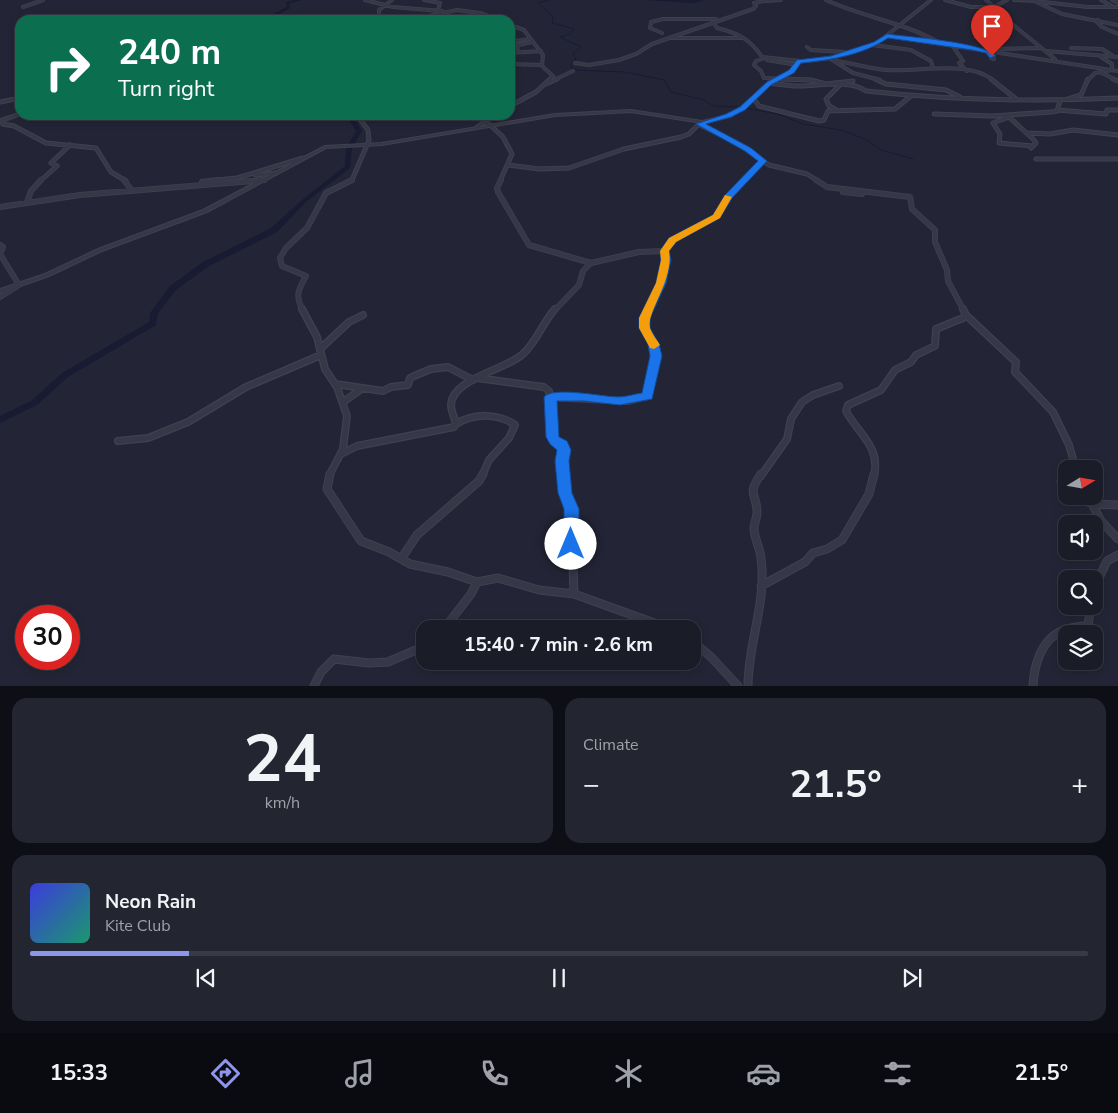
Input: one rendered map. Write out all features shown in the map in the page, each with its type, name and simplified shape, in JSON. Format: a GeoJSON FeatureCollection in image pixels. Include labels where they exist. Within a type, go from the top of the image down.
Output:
{"type":"FeatureCollection","features":[{"type":"Feature","properties":{"kind":"street"},"geometry":{"type":"LineString","coordinates":[[22,6],[42,0]]}},
{"type":"Feature","properties":{"kind":"street"},"geometry":{"type":"LineString","coordinates":[[365,0],[387,6],[490,15]]}},
{"type":"Feature","properties":{"kind":"street"},"geometry":{"type":"LineString","coordinates":[[379,15],[378,10],[387,6],[392,0]]}},
{"type":"Feature","properties":{"kind":"street"},"geometry":{"type":"LineString","coordinates":[[424,0],[440,4],[438,10],[443,11]]}},
{"type":"Feature","properties":{"kind":"street"},"geometry":{"type":"LineString","coordinates":[[576,63],[584,66],[600,65],[642,51],[649,45],[668,38],[753,9],[756,6],[754,3],[781,0]]}},
{"type":"Feature","properties":{"kind":"street"},"geometry":{"type":"LineString","coordinates":[[825,0],[925,33],[942,43]]}},
{"type":"Feature","properties":{"kind":"street"},"geometry":{"type":"LineString","coordinates":[[830,60],[846,52],[873,45],[931,0]]}},
{"type":"Feature","properties":{"kind":"street"},"geometry":{"type":"LineString","coordinates":[[945,0],[971,7],[994,7],[1007,0]]}},
{"type":"Feature","properties":{"kind":"street"},"geometry":{"type":"LineString","coordinates":[[986,0],[1053,58],[1060,61]]}},
{"type":"Feature","properties":{"kind":"street"},"geometry":{"type":"LineString","coordinates":[[1014,0],[1088,7],[1118,7]]}},
{"type":"Feature","properties":{"kind":"street"},"geometry":{"type":"LineString","coordinates":[[1101,0],[1118,7]]}},
{"type":"Feature","properties":{"kind":"street"},"geometry":{"type":"LineString","coordinates":[[1112,0],[1118,3]]}},
{"type":"Feature","properties":{"kind":"street"},"geometry":{"type":"LineString","coordinates":[[1033,1],[1055,11],[1118,26]]}},
{"type":"Feature","properties":{"kind":"street"},"geometry":{"type":"LineString","coordinates":[[432,15],[443,11]]}},
{"type":"Feature","properties":{"kind":"street"},"geometry":{"type":"LineString","coordinates":[[662,33],[650,28],[651,22],[660,20],[722,19]]}},
{"type":"Feature","properties":{"kind":"street"},"geometry":{"type":"LineString","coordinates":[[1099,20],[1096,21],[1101,26],[1118,34]]}},
{"type":"Feature","properties":{"kind":"street"},"geometry":{"type":"LineString","coordinates":[[713,22],[717,28],[736,32],[754,44],[761,57],[774,62],[797,65]]}},
{"type":"Feature","properties":{"kind":"street"},"geometry":{"type":"LineString","coordinates":[[515,27],[524,30],[541,51],[544,59],[542,65]]}},
{"type":"Feature","properties":{"kind":"street"},"geometry":{"type":"LineString","coordinates":[[887,36],[1118,71]]}},
{"type":"Feature","properties":{"kind":"street"},"geometry":{"type":"LineString","coordinates":[[668,38],[743,38]]}},
{"type":"Feature","properties":{"kind":"street"},"geometry":{"type":"LineString","coordinates":[[515,42],[531,40]]}},
{"type":"Feature","properties":{"kind":"street"},"geometry":{"type":"LineString","coordinates":[[517,48],[518,45],[531,40]]}},
{"type":"Feature","properties":{"kind":"street"},"geometry":{"type":"LineString","coordinates":[[873,45],[913,50],[931,61],[934,68]]}},
{"type":"Feature","properties":{"kind":"street"},"geometry":{"type":"LineString","coordinates":[[952,45],[962,58],[963,61],[959,63],[960,65],[967,71]]}},
{"type":"Feature","properties":{"kind":"street"},"geometry":{"type":"LineString","coordinates":[[515,46],[517,52],[541,51]]}},
{"type":"Feature","properties":{"kind":"street"},"geometry":{"type":"LineString","coordinates":[[807,47],[811,50],[846,52]]}},
{"type":"Feature","properties":{"kind":"street"},"geometry":{"type":"LineString","coordinates":[[973,48],[988,52],[994,58],[991,58]]}},
{"type":"Feature","properties":{"kind":"street"},"geometry":{"type":"LineString","coordinates":[[1071,48],[1090,48],[1107,52],[1114,57]]}},
{"type":"Feature","properties":{"kind":"street"},"geometry":{"type":"LineString","coordinates":[[985,50],[1043,49],[1118,57]]}},
{"type":"Feature","properties":{"kind":"street"},"geometry":{"type":"LineString","coordinates":[[1107,52],[1113,51]]}},
{"type":"Feature","properties":{"kind":"street"},"geometry":{"type":"LineString","coordinates":[[1103,56],[1101,57],[1112,64],[1112,70]]}},
{"type":"Feature","properties":{"kind":"street"},"geometry":{"type":"LineString","coordinates":[[1016,99],[999,88],[985,73],[934,68],[887,70],[830,60],[800,61],[763,58],[755,62],[754,66],[761,70],[763,78],[811,80],[826,84],[853,83],[865,90],[912,95],[1062,101],[1118,98]]}},
{"type":"Feature","properties":{"kind":"street"},"geometry":{"type":"LineString","coordinates":[[1048,60],[1053,58]]}},
{"type":"Feature","properties":{"kind":"street"},"geometry":{"type":"LineString","coordinates":[[830,60],[853,73],[880,80],[886,84],[946,91],[956,93],[960,97]]}},
{"type":"Feature","properties":{"kind":"street"},"geometry":{"type":"LineString","coordinates":[[508,165],[551,169],[579,166],[624,149],[681,137],[701,124],[729,116],[744,106],[775,79],[791,71],[800,61]]}},
{"type":"Feature","properties":{"kind":"street"},"geometry":{"type":"LineString","coordinates":[[515,64],[542,65],[552,76],[546,84]]}},
{"type":"Feature","properties":{"kind":"street"},"geometry":{"type":"LineString","coordinates":[[1086,66],[1118,81]]}},
{"type":"Feature","properties":{"kind":"street"},"geometry":{"type":"LineString","coordinates":[[1057,110],[1062,101],[1082,95],[1085,82],[1098,72],[1112,70]]}},
{"type":"Feature","properties":{"kind":"street"},"geometry":{"type":"LineString","coordinates":[[515,103],[546,84],[573,71]]}},
{"type":"Feature","properties":{"kind":"street"},"geometry":{"type":"LineString","coordinates":[[853,73],[853,83]]}},
{"type":"Feature","properties":{"kind":"street"},"geometry":{"type":"LineString","coordinates":[[769,84],[838,86],[853,83]]}},
{"type":"Feature","properties":{"kind":"street"},"geometry":{"type":"LineString","coordinates":[[838,86],[826,99],[830,107],[840,111]]}},
{"type":"Feature","properties":{"kind":"street"},"geometry":{"type":"LineString","coordinates":[[827,111],[895,110],[904,100],[912,95]]}},
{"type":"Feature","properties":{"kind":"street"},"geometry":{"type":"LineString","coordinates":[[753,98],[759,106],[812,120],[824,120],[830,107]]}},
{"type":"Feature","properties":{"kind":"street"},"geometry":{"type":"LineString","coordinates":[[0,102],[15,99]]}},
{"type":"Feature","properties":{"kind":"street"},"geometry":{"type":"LineString","coordinates":[[934,114],[1009,116],[1057,110],[1106,114],[1107,110],[1118,110]]}},
{"type":"Feature","properties":{"kind":"street"},"geometry":{"type":"LineString","coordinates":[[0,291],[47,275],[100,250],[189,218],[324,148],[368,145],[555,115],[631,111],[701,124],[735,142],[763,161],[777,168],[807,174],[825,186],[910,197],[912,208],[934,230],[935,242],[947,270],[948,281],[966,315],[1016,362],[1014,366],[1015,372],[1053,412],[1069,445],[1073,460]]}},
{"type":"Feature","properties":{"kind":"street"},"geometry":{"type":"LineString","coordinates":[[1,121],[15,116]]}},
{"type":"Feature","properties":{"kind":"street"},"geometry":{"type":"LineString","coordinates":[[1009,116],[1034,140],[1036,143],[1032,147],[999,143],[1000,134],[993,123],[1009,116]]}},
{"type":"Feature","properties":{"kind":"street"},"geometry":{"type":"LineString","coordinates":[[361,120],[368,130],[368,145],[352,180],[326,193],[307,228],[286,248],[280,258],[282,266],[306,276],[297,291],[297,300],[317,337],[325,369],[343,402],[346,416],[344,445],[328,478],[327,489],[361,541],[410,564],[448,572],[477,582],[498,578],[538,590],[574,594],[646,620]]}},
{"type":"Feature","properties":{"kind":"street"},"geometry":{"type":"LineString","coordinates":[[477,127],[488,120]]}},
{"type":"Feature","properties":{"kind":"street"},"geometry":{"type":"LineString","coordinates":[[1,121],[3,124],[14,126],[44,142],[88,146],[100,151],[111,172],[126,180],[132,191]]}},
{"type":"Feature","properties":{"kind":"street"},"geometry":{"type":"LineString","coordinates":[[490,124],[502,136],[517,166]]}},
{"type":"Feature","properties":{"kind":"street"},"geometry":{"type":"LineString","coordinates":[[1027,133],[1050,134],[1074,130],[1118,135]]}},
{"type":"Feature","properties":{"kind":"street"},"geometry":{"type":"LineString","coordinates":[[27,202],[28,194],[55,169],[57,166],[52,163],[71,145]]}},
{"type":"Feature","properties":{"kind":"street"},"geometry":{"type":"LineString","coordinates":[[512,154],[498,185],[497,193],[505,202],[511,216],[529,245],[591,263],[639,252],[665,251]]}},
{"type":"Feature","properties":{"kind":"street"},"geometry":{"type":"LineString","coordinates":[[237,178],[303,158]]}},
{"type":"Feature","properties":{"kind":"street"},"geometry":{"type":"LineString","coordinates":[[1036,159],[1118,159]]}},
{"type":"Feature","properties":{"kind":"street"},"geometry":{"type":"LineString","coordinates":[[551,397],[584,397],[620,401],[648,396],[656,356],[654,344],[645,328],[644,318],[661,283],[666,260],[665,251],[672,240],[717,216],[728,196],[763,161]]}},
{"type":"Feature","properties":{"kind":"street"},"geometry":{"type":"LineString","coordinates":[[194,186],[207,181],[276,173]]}},
{"type":"Feature","properties":{"kind":"street"},"geometry":{"type":"LineString","coordinates":[[0,207],[27,202],[132,191],[264,180]]}},
{"type":"Feature","properties":{"kind":"street"},"geometry":{"type":"LineString","coordinates":[[0,246],[3,247],[0,254],[19,286]]}},
{"type":"Feature","properties":{"kind":"street"},"geometry":{"type":"LineString","coordinates":[[456,424],[451,402],[456,393],[475,379],[524,354],[547,318],[579,285],[583,271],[591,263]]}},
{"type":"Feature","properties":{"kind":"street"},"geometry":{"type":"LineString","coordinates":[[0,297],[19,286]]}},
{"type":"Feature","properties":{"kind":"street"},"geometry":{"type":"LineString","coordinates":[[118,441],[148,438],[188,422],[211,410],[246,386],[321,352],[349,322],[362,315]]}},
{"type":"Feature","properties":{"kind":"street"},"geometry":{"type":"LineString","coordinates":[[761,586],[805,562],[813,553],[842,540],[869,494],[875,470],[873,448],[849,417],[846,407],[881,390],[895,370],[911,362],[916,355],[932,349],[935,346],[936,329],[941,324],[961,319],[966,315]]}},
{"type":"Feature","properties":{"kind":"street"},"geometry":{"type":"LineString","coordinates":[[334,384],[361,390],[383,391],[391,387],[406,386],[412,376],[445,367],[475,379],[548,389],[551,397],[553,437],[554,440],[562,444],[564,450],[562,461],[565,493],[571,509],[574,594]]}},
{"type":"Feature","properties":{"kind":"street"},"geometry":{"type":"LineString","coordinates":[[748,686],[748,670],[761,605],[761,558],[754,529],[757,512],[752,494],[753,486],[787,439],[787,431],[794,411],[800,402],[814,394],[830,392],[839,386]]}},
{"type":"Feature","properties":{"kind":"street"},"geometry":{"type":"LineString","coordinates":[[343,402],[361,390]]}},
{"type":"Feature","properties":{"kind":"street"},"geometry":{"type":"LineString","coordinates":[[340,454],[357,446],[446,429],[464,419],[502,418],[515,426],[506,441],[490,458],[484,476],[417,534],[401,559]]}},
{"type":"Feature","properties":{"kind":"street"},"geometry":{"type":"LineString","coordinates":[[344,445],[357,446]]}},
{"type":"Feature","properties":{"kind":"street"},"geometry":{"type":"LineString","coordinates":[[1103,504],[1118,505]]}},
{"type":"Feature","properties":{"kind":"street"},"geometry":{"type":"LineString","coordinates":[[1093,505],[1101,521],[1118,539]]}},
{"type":"Feature","properties":{"kind":"street"},"geometry":{"type":"LineString","coordinates":[[1103,570],[1107,561],[1118,555]]}},
{"type":"Feature","properties":{"kind":"street"},"geometry":{"type":"LineString","coordinates":[[451,620],[471,594],[477,582]]}},
{"type":"Feature","properties":{"kind":"street"},"geometry":{"type":"LineString","coordinates":[[1033,686],[1035,665],[1057,633],[1088,625],[1090,615]]}},
{"type":"Feature","properties":{"kind":"street"},"geometry":{"type":"LineString","coordinates":[[701,649],[738,686]]}},
{"type":"Feature","properties":{"kind":"street"},"geometry":{"type":"LineString","coordinates":[[314,686],[322,667],[334,658],[361,664],[386,663],[416,650]]}},
{"type":"Feature","properties":{"kind":"waterway"},"geometry":{"type":"LineString","coordinates":[[274,15],[289,7],[287,3],[300,0]]}},
{"type":"Feature","properties":{"kind":"waterway"},"geometry":{"type":"LineString","coordinates":[[549,0],[538,3],[553,17],[552,23],[574,29],[570,34],[560,37],[581,47],[573,53],[576,59],[570,66],[575,70],[625,72],[664,80],[671,92],[704,100],[714,106],[741,107]]}},
{"type":"Feature","properties":{"kind":"waterway"},"geometry":{"type":"LineString","coordinates":[[647,0],[694,2],[702,0]]}},
{"type":"Feature","properties":{"kind":"waterway"},"geometry":{"type":"LineString","coordinates":[[745,108],[778,114],[803,124],[841,130],[865,139],[882,150],[913,159]]}},
{"type":"Feature","properties":{"kind":"waterway"},"geometry":{"type":"LineString","coordinates":[[0,420],[34,403],[65,375],[153,323],[154,313],[173,288],[206,264],[274,230],[304,201],[348,167],[349,148],[359,131],[352,120]]}},
{"type":"Feature","properties":{"kind":"slow traffic"},"geometry":{"type":"LineString","coordinates":[[654,345],[645,328],[644,318],[661,283],[662,270],[666,260],[665,251],[672,240],[713,220],[728,197]]}},
{"type":"Feature","properties":{"kind":"route"},"geometry":{"type":"LineString","coordinates":[[571,544],[571,509],[565,493],[562,461],[564,450],[562,444],[554,440],[553,437],[551,397],[584,397],[626,401],[642,399],[648,396],[650,377],[656,356],[654,344],[645,328],[644,318],[661,283],[662,270],[666,260],[665,251],[672,240],[713,220],[728,196],[763,161],[728,138],[699,124],[729,116],[742,108],[775,79],[796,67],[799,61],[829,59],[849,51],[876,44],[887,36],[973,48],[988,52],[992,56]]}}]}
